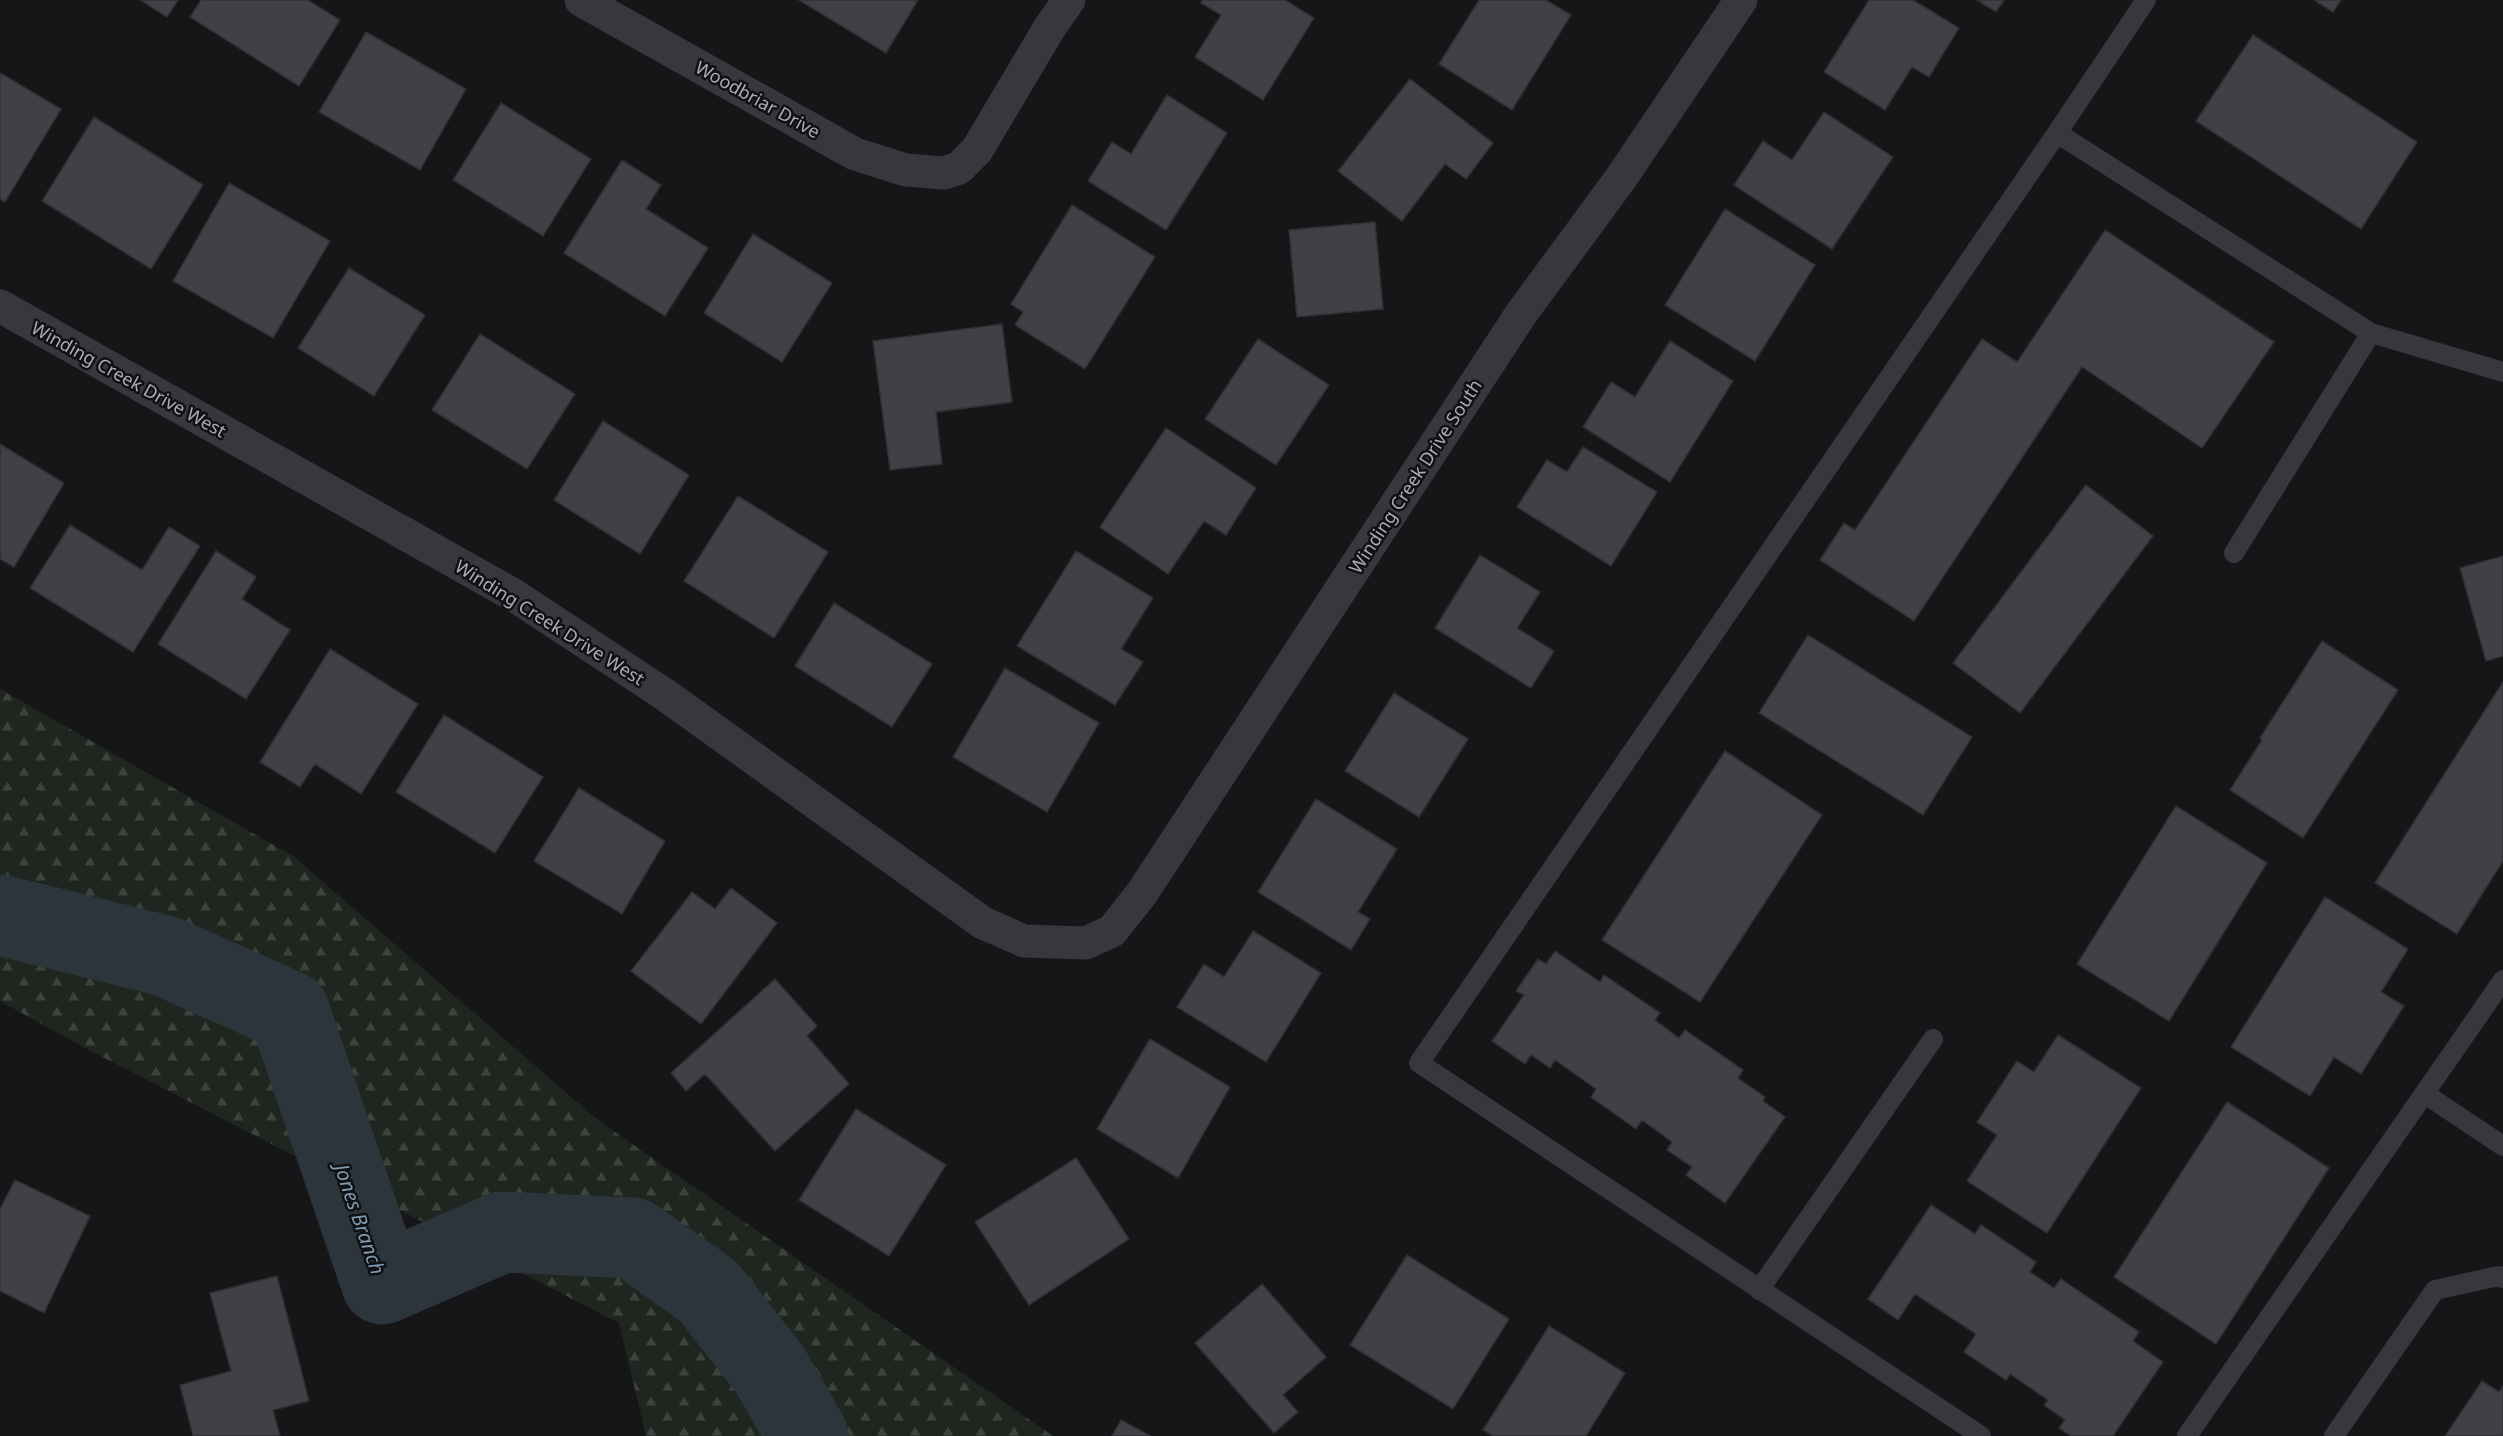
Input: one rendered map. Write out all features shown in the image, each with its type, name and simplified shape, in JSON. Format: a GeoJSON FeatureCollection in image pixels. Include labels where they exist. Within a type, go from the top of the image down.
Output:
{"type":"FeatureCollection","features":[{"type":"Feature","properties":{"kind":"street","name":"Woodbriar Drive"},"geometry":{"type":"LineString","coordinates":[[581,0],[855,154],[906,170],[944,173],[959,168],[977,150],[1069,0]]}},
{"type":"Feature","properties":{"kind":"street","name":"Winding Creek Drive South"},"geometry":{"type":"LineString","coordinates":[[1086,943],[1112,931],[1142,893],[1521,314],[1621,178],[1740,0]]}},
{"type":"Feature","properties":{"kind":"street","name":"Winding Creek Drive West"},"geometry":{"type":"LineString","coordinates":[[0,306],[512,594],[664,694],[983,923],[1024,941],[1086,943]]}},
{"type":"Feature","properties":{"kind":"lane"},"geometry":{"type":"LineString","coordinates":[[1981,1436],[1419,1063],[2146,0]]}},
{"type":"Feature","properties":{"kind":"lane"},"geometry":{"type":"LineString","coordinates":[[2057,133],[2371,333],[2503,372]]}},
{"type":"Feature","properties":{"kind":"lane"},"geometry":{"type":"LineString","coordinates":[[2234,553],[2371,333]]}},
{"type":"Feature","properties":{"kind":"lane"},"geometry":{"type":"LineString","coordinates":[[2187,1436],[2503,981]]}},
{"type":"Feature","properties":{"kind":"lane"},"geometry":{"type":"LineString","coordinates":[[1760,1290],[1934,1039]]}},
{"type":"Feature","properties":{"kind":"lane"},"geometry":{"type":"LineString","coordinates":[[2425,1094],[2503,1146]]}},
{"type":"Feature","properties":{"kind":"lane"},"geometry":{"type":"LineString","coordinates":[[2334,1436],[2435,1290],[2499,1276],[2503,1278]]}},
{"type":"Feature","properties":{"kind":"green space"},"geometry":{"type":"Polygon","coordinates":[[[0,689],[293,856],[599,1121],[1053,1436],[646,1436],[619,1323],[85,1048],[0,1001],[0,689]]]}},
{"type":"Feature","properties":{"kind":"building"},"geometry":{"type":"Polygon","coordinates":[[[140,0],[178,0],[167,17],[140,0]]]}},
{"type":"Feature","properties":{"kind":"building"},"geometry":{"type":"Polygon","coordinates":[[[201,0],[308,0],[340,20],[299,86],[190,17],[201,0]]]}},
{"type":"Feature","properties":{"kind":"building"},"geometry":{"type":"Polygon","coordinates":[[[799,0],[918,0],[886,53],[799,0]]]}},
{"type":"Feature","properties":{"kind":"building"},"geometry":{"type":"Polygon","coordinates":[[[1202,0],[1285,0],[1314,18],[1263,100],[1195,57],[1221,15],[1201,3],[1202,0]]]}},
{"type":"Feature","properties":{"kind":"building"},"geometry":{"type":"Polygon","coordinates":[[[1479,0],[1546,0],[1571,15],[1512,110],[1439,64],[1479,0]]]}},
{"type":"Feature","properties":{"kind":"building"},"geometry":{"type":"Polygon","coordinates":[[[1869,0],[1913,0],[1959,28],[1929,77],[1912,67],[1885,110],[1824,72],[1869,0]]]}},
{"type":"Feature","properties":{"kind":"building"},"geometry":{"type":"Polygon","coordinates":[[[1977,0],[2004,0],[1996,12],[1977,0]]]}},
{"type":"Feature","properties":{"kind":"building"},"geometry":{"type":"Polygon","coordinates":[[[2314,0],[2341,0],[2333,12],[2314,0]]]}},
{"type":"Feature","properties":{"kind":"building"},"geometry":{"type":"Polygon","coordinates":[[[366,32],[466,89],[420,170],[319,112],[366,32]]]}},
{"type":"Feature","properties":{"kind":"building"},"geometry":{"type":"Polygon","coordinates":[[[2253,35],[2417,142],[2361,229],[2196,121],[2253,35]]]}},
{"type":"Feature","properties":{"kind":"building"},"geometry":{"type":"Polygon","coordinates":[[[0,73],[61,109],[5,202],[0,199],[0,73]]]}},
{"type":"Feature","properties":{"kind":"building"},"geometry":{"type":"Polygon","coordinates":[[[1410,79],[1493,143],[1466,179],[1445,164],[1402,221],[1338,171],[1410,79]]]}},
{"type":"Feature","properties":{"kind":"building"},"geometry":{"type":"Polygon","coordinates":[[[1167,95],[1227,133],[1166,230],[1088,181],[1112,142],[1131,154],[1167,95]]]}},
{"type":"Feature","properties":{"kind":"building"},"geometry":{"type":"Polygon","coordinates":[[[501,103],[591,159],[543,236],[453,180],[501,103]]]}},
{"type":"Feature","properties":{"kind":"building"},"geometry":{"type":"Polygon","coordinates":[[[1824,112],[1893,157],[1832,249],[1734,185],[1763,141],[1792,160],[1824,112]]]}},
{"type":"Feature","properties":{"kind":"building"},"geometry":{"type":"Polygon","coordinates":[[[94,117],[203,185],[151,269],[42,201],[94,117]]]}},
{"type":"Feature","properties":{"kind":"building"},"geometry":{"type":"Polygon","coordinates":[[[622,160],[661,185],[646,209],[708,248],[665,316],[564,253],[622,160]]]}},
{"type":"Feature","properties":{"kind":"building"},"geometry":{"type":"Polygon","coordinates":[[[229,183],[330,241],[273,338],[173,281],[229,183]]]}},
{"type":"Feature","properties":{"kind":"building"},"geometry":{"type":"Polygon","coordinates":[[[1072,205],[1155,257],[1085,369],[1015,325],[1023,312],[1011,304],[1072,205]]]}},
{"type":"Feature","properties":{"kind":"building"},"geometry":{"type":"Polygon","coordinates":[[[1725,209],[1815,265],[1755,361],[1665,305],[1725,209]]]}},
{"type":"Feature","properties":{"kind":"building"},"geometry":{"type":"Polygon","coordinates":[[[1375,222],[1383,309],[1297,317],[1289,230],[1375,222]]]}},
{"type":"Feature","properties":{"kind":"building"},"geometry":{"type":"Polygon","coordinates":[[[2105,230],[2274,342],[2202,448],[2082,367],[1914,621],[1820,560],[1844,523],[1855,530],[1982,339],[2017,362],[2105,230]]]}},
{"type":"Feature","properties":{"kind":"building"},"geometry":{"type":"Polygon","coordinates":[[[753,234],[832,283],[782,362],[704,313],[753,234]]]}},
{"type":"Feature","properties":{"kind":"building"},"geometry":{"type":"Polygon","coordinates":[[[349,268],[425,315],[374,396],[298,348],[349,268]]]}},
{"type":"Feature","properties":{"kind":"building"},"geometry":{"type":"Polygon","coordinates":[[[1002,324],[1012,402],[936,412],[942,464],[890,470],[873,341],[1002,324]]]}},
{"type":"Feature","properties":{"kind":"building"},"geometry":{"type":"Polygon","coordinates":[[[480,334],[575,394],[527,469],[432,410],[480,334]]]}},
{"type":"Feature","properties":{"kind":"building"},"geometry":{"type":"Polygon","coordinates":[[[1258,339],[1329,385],[1276,465],[1205,419],[1258,339]]]}},
{"type":"Feature","properties":{"kind":"building"},"geometry":{"type":"Polygon","coordinates":[[[1670,341],[1733,381],[1670,482],[1583,427],[1611,382],[1635,397],[1670,341]]]}},
{"type":"Feature","properties":{"kind":"building"},"geometry":{"type":"Polygon","coordinates":[[[603,421],[689,475],[640,554],[554,500],[603,421]]]}},
{"type":"Feature","properties":{"kind":"building"},"geometry":{"type":"Polygon","coordinates":[[[1166,428],[1256,488],[1226,535],[1204,521],[1168,574],[1100,527],[1166,428]]]}},
{"type":"Feature","properties":{"kind":"building"},"geometry":{"type":"Polygon","coordinates":[[[0,444],[64,483],[14,567],[0,559],[0,444]]]}},
{"type":"Feature","properties":{"kind":"building"},"geometry":{"type":"Polygon","coordinates":[[[1583,447],[1657,492],[1611,566],[1517,507],[1547,460],[1567,472],[1583,447]]]}},
{"type":"Feature","properties":{"kind":"building"},"geometry":{"type":"Polygon","coordinates":[[[2086,485],[2153,536],[2020,713],[1953,663],[2086,485]]]}},
{"type":"Feature","properties":{"kind":"building"},"geometry":{"type":"Polygon","coordinates":[[[738,496],[828,552],[774,638],[684,581],[738,496]]]}},
{"type":"Feature","properties":{"kind":"building"},"geometry":{"type":"Polygon","coordinates":[[[70,525],[142,570],[169,527],[200,546],[133,652],[30,588],[70,525]]]}},
{"type":"Feature","properties":{"kind":"building"},"geometry":{"type":"Polygon","coordinates":[[[216,551],[256,577],[242,599],[290,630],[246,699],[158,644],[216,551]]]}},
{"type":"Feature","properties":{"kind":"building"},"geometry":{"type":"Polygon","coordinates":[[[1076,551],[1153,598],[1121,649],[1143,662],[1115,705],[1017,646],[1076,551]]]}},
{"type":"Feature","properties":{"kind":"building"},"geometry":{"type":"Polygon","coordinates":[[[1480,555],[1540,592],[1517,628],[1554,651],[1531,688],[1435,628],[1480,555]]]}},
{"type":"Feature","properties":{"kind":"building"},"geometry":{"type":"Polygon","coordinates":[[[2503,556],[2503,656],[2486,661],[2460,568],[2503,556]]]}},
{"type":"Feature","properties":{"kind":"building"},"geometry":{"type":"Polygon","coordinates":[[[834,603],[932,664],[892,727],[795,666],[834,603]]]}},
{"type":"Feature","properties":{"kind":"building"},"geometry":{"type":"Polygon","coordinates":[[[1808,635],[1972,737],[1923,815],[1759,713],[1808,635]]]}},
{"type":"Feature","properties":{"kind":"building"},"geometry":{"type":"Polygon","coordinates":[[[2322,641],[2398,690],[2303,838],[2230,790],[2322,641]]]}},
{"type":"Feature","properties":{"kind":"building"},"geometry":{"type":"Polygon","coordinates":[[[330,649],[418,704],[361,794],[315,764],[300,787],[260,762],[330,649]]]}},
{"type":"Feature","properties":{"kind":"building"},"geometry":{"type":"Polygon","coordinates":[[[1005,668],[1099,723],[1047,812],[953,757],[1005,668]]]}},
{"type":"Feature","properties":{"kind":"building"},"geometry":{"type":"Polygon","coordinates":[[[2503,682],[2503,861],[2457,934],[2375,883],[2503,682]]]}},
{"type":"Feature","properties":{"kind":"building"},"geometry":{"type":"Polygon","coordinates":[[[1394,693],[1468,739],[1419,817],[1345,771],[1394,693]]]}},
{"type":"Feature","properties":{"kind":"building"},"geometry":{"type":"Polygon","coordinates":[[[444,715],[543,777],[495,853],[396,792],[444,715]]]}},
{"type":"Feature","properties":{"kind":"building"},"geometry":{"type":"Polygon","coordinates":[[[1725,751],[1822,815],[1700,1002],[1602,940],[1725,751]]]}},
{"type":"Feature","properties":{"kind":"building"},"geometry":{"type":"Polygon","coordinates":[[[579,788],[665,841],[622,914],[534,861],[579,788]]]}},
{"type":"Feature","properties":{"kind":"building"},"geometry":{"type":"Polygon","coordinates":[[[1316,799],[1397,849],[1358,912],[1370,919],[1351,950],[1258,892],[1316,799]]]}},
{"type":"Feature","properties":{"kind":"building"},"geometry":{"type":"Polygon","coordinates":[[[2176,806],[2267,863],[2169,1021],[2077,964],[2176,806]]]}},
{"type":"Feature","properties":{"kind":"building"},"geometry":{"type":"Polygon","coordinates":[[[731,888],[777,923],[701,1024],[631,971],[692,892],[715,909],[731,888]]]}},
{"type":"Feature","properties":{"kind":"building"},"geometry":{"type":"Polygon","coordinates":[[[2325,897],[2408,949],[2381,992],[2404,1006],[2361,1074],[2334,1057],[2310,1096],[2231,1047],[2325,897]]]}},
{"type":"Feature","properties":{"kind":"building"},"geometry":{"type":"Polygon","coordinates":[[[1253,931],[1321,973],[1266,1062],[1177,1007],[1204,964],[1224,977],[1253,931]]]}},
{"type":"Feature","properties":{"kind":"building"},"geometry":{"type":"Polygon","coordinates":[[[1555,951],[1600,982],[1604,975],[1660,1013],[1655,1020],[1679,1038],[1685,1030],[1743,1070],[1738,1078],[1765,1097],[1763,1101],[1785,1117],[1725,1203],[1686,1175],[1692,1167],[1667,1150],[1672,1142],[1642,1120],[1636,1129],[1591,1097],[1596,1089],[1555,1060],[1550,1068],[1531,1055],[1525,1064],[1492,1041],[1524,995],[1516,991],[1538,959],[1546,964],[1555,951]]]}},
{"type":"Feature","properties":{"kind":"building"},"geometry":{"type":"Polygon","coordinates":[[[775,979],[817,1026],[807,1036],[849,1084],[775,1151],[705,1074],[686,1091],[671,1073],[775,979]]]}},
{"type":"Feature","properties":{"kind":"building"},"geometry":{"type":"Polygon","coordinates":[[[2058,1035],[2141,1088],[2047,1233],[1967,1181],[1997,1135],[1977,1122],[2017,1061],[2034,1072],[2058,1035]]]}},
{"type":"Feature","properties":{"kind":"building"},"geometry":{"type":"Polygon","coordinates":[[[1150,1039],[1230,1087],[1178,1178],[1097,1129],[1150,1039]]]}},
{"type":"Feature","properties":{"kind":"building"},"geometry":{"type":"Polygon","coordinates":[[[2227,1102],[2329,1168],[2216,1344],[2114,1277],[2227,1102]]]}},
{"type":"Feature","properties":{"kind":"building"},"geometry":{"type":"Polygon","coordinates":[[[856,1109],[946,1165],[889,1256],[799,1200],[856,1109]]]}},
{"type":"Feature","properties":{"kind":"building"},"geometry":{"type":"Polygon","coordinates":[[[1076,1158],[1129,1239],[1029,1305],[975,1222],[1076,1158]]]}},
{"type":"Feature","properties":{"kind":"building"},"geometry":{"type":"Polygon","coordinates":[[[15,1180],[90,1216],[44,1313],[0,1291],[0,1209],[15,1180]]]}},
{"type":"Feature","properties":{"kind":"building"},"geometry":{"type":"Polygon","coordinates":[[[1931,1205],[1975,1234],[1981,1225],[2036,1262],[2030,1272],[2054,1288],[2061,1279],[2139,1332],[2133,1341],[2163,1362],[2113,1436],[2071,1436],[2059,1428],[2065,1420],[2044,1405],[2048,1400],[2010,1374],[2006,1380],[1964,1352],[1976,1334],[1915,1294],[1898,1320],[1868,1299],[1931,1205]]]}},
{"type":"Feature","properties":{"kind":"building"},"geometry":{"type":"Polygon","coordinates":[[[1407,1255],[1509,1319],[1453,1409],[1350,1345],[1407,1255]]]}},
{"type":"Feature","properties":{"kind":"building"},"geometry":{"type":"Polygon","coordinates":[[[277,1276],[309,1401],[273,1410],[280,1436],[193,1436],[180,1385],[231,1371],[210,1293],[277,1276]]]}},
{"type":"Feature","properties":{"kind":"building"},"geometry":{"type":"Polygon","coordinates":[[[1262,1284],[1326,1357],[1283,1395],[1298,1412],[1274,1433],[1195,1343],[1262,1284]]]}},
{"type":"Feature","properties":{"kind":"building"},"geometry":{"type":"Polygon","coordinates":[[[1549,1326],[1625,1373],[1586,1436],[1493,1436],[1483,1430],[1549,1326]]]}},
{"type":"Feature","properties":{"kind":"building"},"geometry":{"type":"Polygon","coordinates":[[[2482,1381],[2499,1392],[2503,1386],[2503,1436],[2445,1436],[2482,1381]]]}},
{"type":"Feature","properties":{"kind":"building"},"geometry":{"type":"Polygon","coordinates":[[[1121,1420],[1151,1436],[1112,1436],[1121,1420]]]}},
{"type":"Feature","properties":{"kind":"waterway","name":"Jones Branch"},"geometry":{"type":"LineString","coordinates":[[0,915],[165,956],[289,1011],[382,1284],[502,1232],[633,1238],[708,1291],[770,1370],[808,1436]]}}]}
